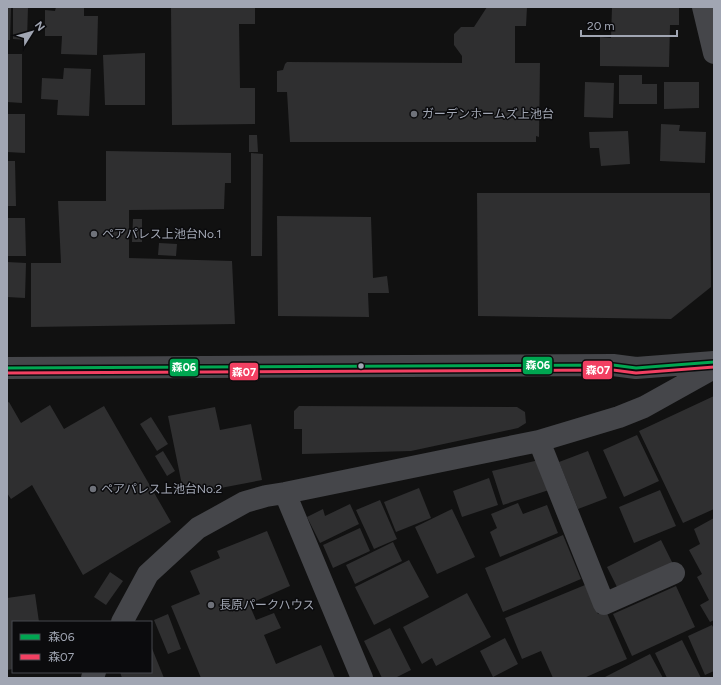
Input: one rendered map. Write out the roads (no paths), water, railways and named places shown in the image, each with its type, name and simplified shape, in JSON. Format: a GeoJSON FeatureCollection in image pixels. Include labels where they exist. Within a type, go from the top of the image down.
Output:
{"type":"FeatureCollection","features":[{"type":"Feature","properties":{"kind":"street"},"geometry":{"type":"LineString","coordinates":[[703,7],[714,53]]}},
{"type":"Feature","properties":{"kind":"street"},"geometry":{"type":"LineString","coordinates":[[7,368],[613,365],[636,368],[714,362]]}},
{"type":"Feature","properties":{"kind":"street"},"geometry":{"type":"LineString","coordinates":[[123,621],[148,574],[198,528],[245,502],[266,496],[285,494],[539,441],[619,417],[644,407],[714,368]]}},
{"type":"Feature","properties":{"kind":"street"},"geometry":{"type":"LineString","coordinates":[[539,441],[604,604],[674,573]]}},
{"type":"Feature","properties":{"kind":"street"},"geometry":{"type":"LineString","coordinates":[[285,494],[362,678]]}},
{"type":"Feature","properties":{"kind":"place","name":"ガーデンホームズ上池台"},"geometry":{"type":"Point","coordinates":[414,114]}},
{"type":"Feature","properties":{"kind":"place","name":"ペアパレス上池台No.1"},"geometry":{"type":"Point","coordinates":[94,234]}},
{"type":"Feature","properties":{"kind":"place","name":"ペアパレス上池台No.2"},"geometry":{"type":"Point","coordinates":[93,489]}},
{"type":"Feature","properties":{"kind":"place","name":"長原パークハウス"},"geometry":{"type":"Point","coordinates":[211,605]}}]}
